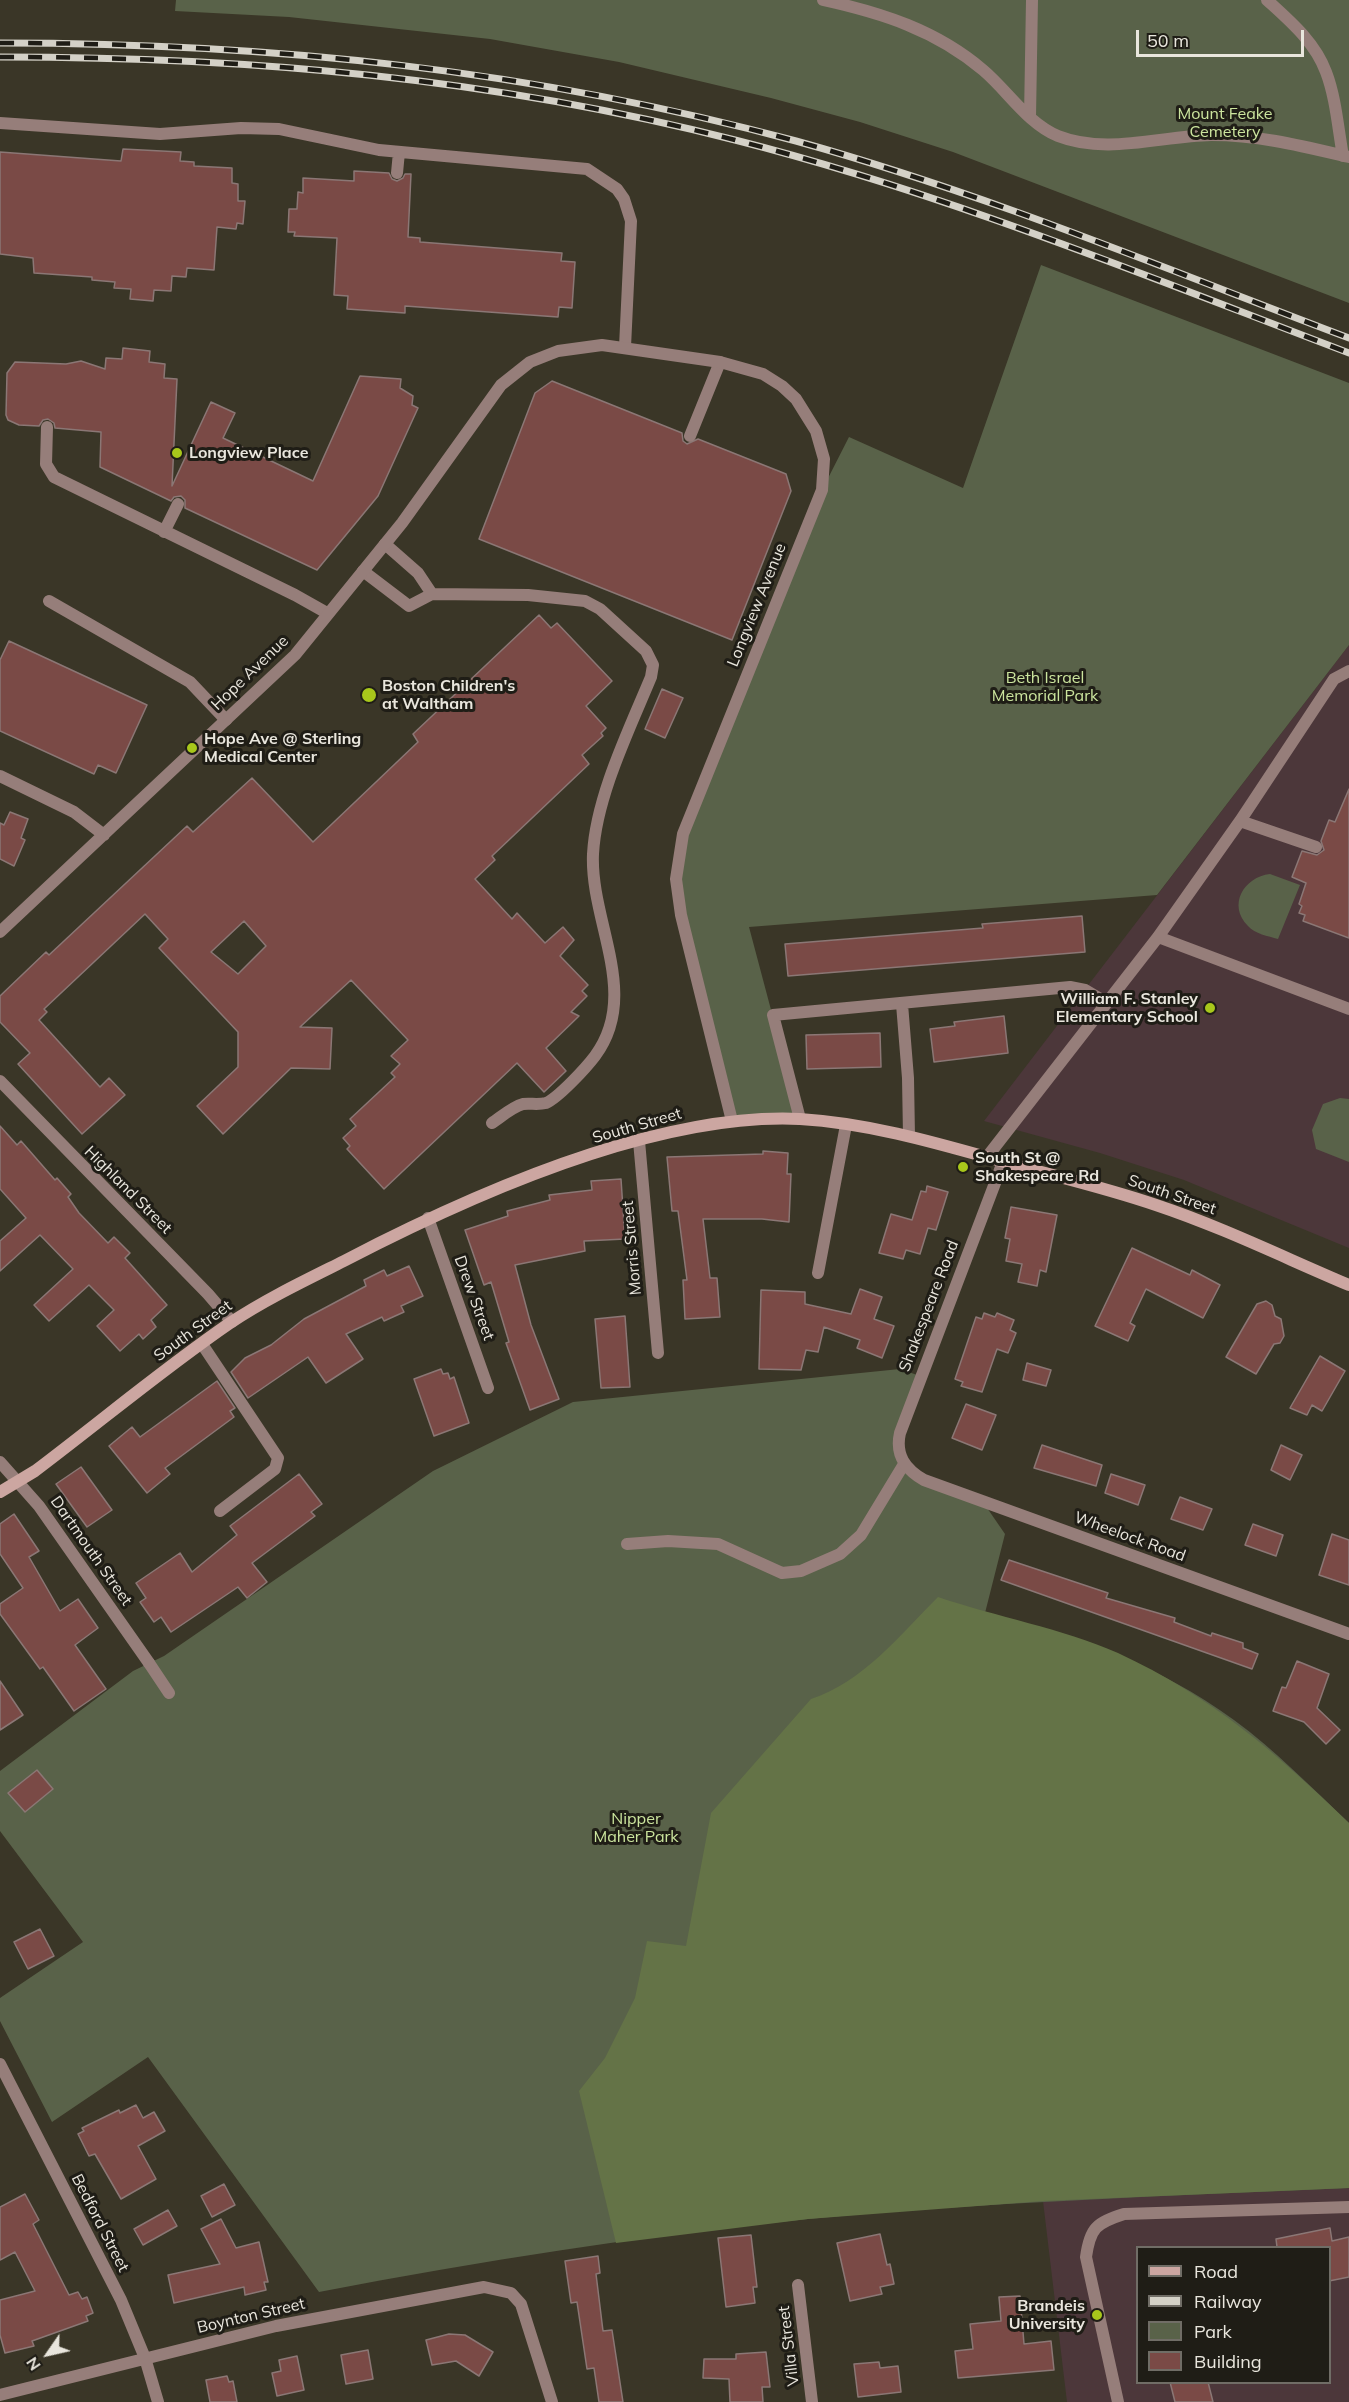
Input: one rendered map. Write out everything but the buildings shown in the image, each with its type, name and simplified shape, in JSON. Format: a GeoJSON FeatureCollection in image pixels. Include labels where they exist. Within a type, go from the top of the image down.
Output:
{"type":"FeatureCollection","features":[{"type":"Feature","properties":{"kind":"main road","name":"South Street"},"geometry":{"type":"LineString","coordinates":[[0,1492],[19,1482],[232,1322],[428,1218],[538,1174],[639,1141],[732,1121],[800,1119],[909,1136],[1155,1204],[1209,1224],[1349,1285]]}},
{"type":"Feature","properties":{"kind":"street"},"geometry":{"type":"LineString","coordinates":[[823,0],[855,4],[905,22],[947,43],[984,71],[1030,117],[1056,135],[1077,142],[1113,143],[1208,135],[1244,136],[1284,141],[1346,157],[1323,66],[1297,26],[1267,0]]}},
{"type":"Feature","properties":{"kind":"street"},"geometry":{"type":"LineString","coordinates":[[1030,117],[1032,0]]}},
{"type":"Feature","properties":{"kind":"street"},"geometry":{"type":"LineString","coordinates":[[0,123],[160,134],[241,128],[279,129],[399,152],[575,167],[596,173],[617,189],[624,199],[631,221],[625,347]]}},
{"type":"Feature","properties":{"kind":"street"},"geometry":{"type":"LineString","coordinates":[[397,173],[399,152]]}},
{"type":"Feature","properties":{"kind":"street","name":"Longview Avenue"},"geometry":{"type":"LineString","coordinates":[[509,376],[530,362],[558,351],[591,345],[625,347],[720,362],[763,374],[782,386],[796,399],[816,431],[825,472],[822,490],[683,834],[677,858],[676,879],[681,915],[732,1121]]}},
{"type":"Feature","properties":{"kind":"street"},"geometry":{"type":"LineString","coordinates":[[690,436],[720,362]]}},
{"type":"Feature","properties":{"kind":"street","name":"Hope Avenue"},"geometry":{"type":"LineString","coordinates":[[0,932],[295,655],[385,544],[509,376]]}},
{"type":"Feature","properties":{"kind":"street"},"geometry":{"type":"LineString","coordinates":[[47,427],[46,464],[54,477],[295,595],[327,613]]}},
{"type":"Feature","properties":{"kind":"street"},"geometry":{"type":"LineString","coordinates":[[164,532],[178,504]]}},
{"type":"Feature","properties":{"kind":"street"},"geometry":{"type":"LineString","coordinates":[[385,544],[418,573],[432,594]]}},
{"type":"Feature","properties":{"kind":"street"},"geometry":{"type":"LineString","coordinates":[[363,571],[409,606],[432,594],[528,595],[591,603],[642,647],[653,665],[651,677],[616,762],[603,805],[593,853],[594,878],[613,972],[614,1015],[595,1056],[555,1097],[543,1104],[520,1105],[492,1123]]}},
{"type":"Feature","properties":{"kind":"street"},"geometry":{"type":"LineString","coordinates":[[50,601],[190,682],[226,720]]}},
{"type":"Feature","properties":{"kind":"street"},"geometry":{"type":"LineString","coordinates":[[987,1157],[1158,937],[1240,821],[1334,679],[1349,671]]}},
{"type":"Feature","properties":{"kind":"street"},"geometry":{"type":"LineString","coordinates":[[0,776],[74,812],[104,835]]}},
{"type":"Feature","properties":{"kind":"street"},"geometry":{"type":"LineString","coordinates":[[1240,821],[1316,847]]}},
{"type":"Feature","properties":{"kind":"street"},"geometry":{"type":"LineString","coordinates":[[1158,937],[1349,1009]]}},
{"type":"Feature","properties":{"kind":"street"},"geometry":{"type":"LineString","coordinates":[[800,1119],[773,1015],[1070,987],[1084,990],[1107,1003]]}},
{"type":"Feature","properties":{"kind":"street"},"geometry":{"type":"LineString","coordinates":[[902,1004],[909,1096],[909,1136]]}},
{"type":"Feature","properties":{"kind":"street","name":"Highland Street"},"geometry":{"type":"LineString","coordinates":[[0,1081],[208,1294],[232,1322]]}},
{"type":"Feature","properties":{"kind":"street"},"geometry":{"type":"LineString","coordinates":[[818,1273],[846,1125]]}},
{"type":"Feature","properties":{"kind":"street","name":"Morris Street"},"geometry":{"type":"LineString","coordinates":[[639,1141],[657,1353]]}},
{"type":"Feature","properties":{"kind":"street","name":"Shakespeare Road"},"geometry":{"type":"LineString","coordinates":[[904,1464],[898,1450],[900,1433],[1003,1162]]}},
{"type":"Feature","properties":{"kind":"street","name":"Drew Street"},"geometry":{"type":"LineString","coordinates":[[428,1218],[488,1388]]}},
{"type":"Feature","properties":{"kind":"street"},"geometry":{"type":"LineString","coordinates":[[202,1344],[279,1458],[275,1469],[220,1511]]}},
{"type":"Feature","properties":{"kind":"street","name":"Dartmouth Street"},"geometry":{"type":"LineString","coordinates":[[0,1462],[39,1506],[169,1693]]}},
{"type":"Feature","properties":{"kind":"street"},"geometry":{"type":"LineString","coordinates":[[627,1544],[668,1541],[718,1545],[782,1573],[801,1571],[840,1554],[861,1535],[904,1464]]}},
{"type":"Feature","properties":{"kind":"street","name":"Wheelock Road"},"geometry":{"type":"LineString","coordinates":[[904,1464],[924,1480],[1349,1634]]}},
{"type":"Feature","properties":{"kind":"street","name":"Bedford Street"},"geometry":{"type":"LineString","coordinates":[[0,2064],[121,2300],[145,2358],[158,2402]]}},
{"type":"Feature","properties":{"kind":"street"},"geometry":{"type":"LineString","coordinates":[[1118,2402],[1086,2257],[1089,2235],[1103,2221],[1124,2214],[1349,2207]]}},
{"type":"Feature","properties":{"kind":"street","name":"Villa Street"},"geometry":{"type":"LineString","coordinates":[[798,2285],[812,2402]]}},
{"type":"Feature","properties":{"kind":"street","name":"Boynton Street"},"geometry":{"type":"LineString","coordinates":[[0,2395],[276,2326],[433,2294],[484,2287],[511,2293],[524,2310],[552,2402]]}},
{"type":"Feature","properties":{"kind":"shaded area","name":"William F. Stanley Elementary School"},"geometry":{"type":"Polygon","coordinates":[[[1349,645],[1349,1248],[1184,1180],[1100,1153],[984,1121],[1349,645]]]}},
{"type":"Feature","properties":{"kind":"shaded area","name":"Brandeis University"},"geometry":{"type":"Polygon","coordinates":[[[1349,2188],[1349,2402],[1067,2402],[1043,2201],[1349,2188]]]}},
{"type":"Feature","properties":{"kind":"green space","name":"Mount Feake Cemetery"},"geometry":{"type":"Polygon","coordinates":[[[176,0],[1349,0],[1349,303],[953,152],[860,122],[771,98],[619,62],[490,39],[289,17],[175,11],[176,0]]]}},
{"type":"Feature","properties":{"kind":"green space","name":"Beth Israel Memorial Park"},"geometry":{"type":"Polygon","coordinates":[[[1041,265],[1349,383],[1349,645],[1157,895],[749,927],[800,1119],[732,1121],[681,915],[677,859],[822,490],[849,437],[963,488],[1041,265]]]}},
{"type":"Feature","properties":{"kind":"green space"},"geometry":{"type":"Polygon","coordinates":[[[1270,874],[1300,885],[1278,939],[1251,929],[1242,918],[1239,909],[1241,893],[1246,886],[1261,876],[1270,874]]]}},
{"type":"Feature","properties":{"kind":"green space"},"geometry":{"type":"Polygon","coordinates":[[[1340,1098],[1349,1099],[1349,1162],[1316,1149],[1312,1130],[1323,1104],[1340,1098]]]}},
{"type":"Feature","properties":{"kind":"green space","name":"Nipper Maher Park"},"geometry":{"type":"Polygon","coordinates":[[[900,1369],[920,1376],[900,1433],[904,1464],[983,1502],[1005,1534],[985,1613],[1083,1642],[1115,1654],[1176,1683],[1234,1720],[1264,1744],[1349,1823],[1349,2188],[1011,2204],[808,2219],[563,2250],[319,2292],[148,2057],[52,2122],[0,2021],[0,1998],[83,1942],[0,1831],[0,1771],[133,1671],[164,1656],[433,1471],[573,1402],[900,1369]]]}},
{"type":"Feature","properties":{"kind":"green space"},"geometry":{"type":"Polygon","coordinates":[[[938,1597],[1096,1644],[1152,1670],[1184,1688],[1241,1728],[1295,1773],[1349,1823],[1349,2188],[1043,2201],[808,2219],[616,2243],[579,2091],[605,2058],[635,1998],[647,1941],[686,1946],[711,1813],[811,1699],[830,1691],[864,1669],[880,1656],[938,1597]]]}},
{"type":"Feature","properties":{"kind":"railway"},"geometry":{"type":"LineString","coordinates":[[0,43],[203,48],[401,65],[500,79],[697,116],[796,141],[936,184],[1074,233],[1349,338]]}},
{"type":"Feature","properties":{"kind":"railway"},"geometry":{"type":"LineString","coordinates":[[0,57],[186,61],[370,75],[461,86],[644,119],[813,161],[968,210],[1349,353]]}},
{"type":"Feature","properties":{"kind":"place","name":"Longview Place"},"geometry":{"type":"Point","coordinates":[177,453]}},
{"type":"Feature","properties":{"kind":"place","name":"Boston Children's at Waltham"},"geometry":{"type":"Point","coordinates":[369,695]}},
{"type":"Feature","properties":{"kind":"place","name":"Hope Ave @ Sterling Medical Center"},"geometry":{"type":"Point","coordinates":[192,748]}},
{"type":"Feature","properties":{"kind":"place","name":"William F. Stanley Elementary School"},"geometry":{"type":"Point","coordinates":[1210,1008]}},
{"type":"Feature","properties":{"kind":"place","name":"South St @ Shakespeare Rd"},"geometry":{"type":"Point","coordinates":[963,1167]}},
{"type":"Feature","properties":{"kind":"place","name":"Brandeis University"},"geometry":{"type":"Point","coordinates":[1097,2315]}}]}
